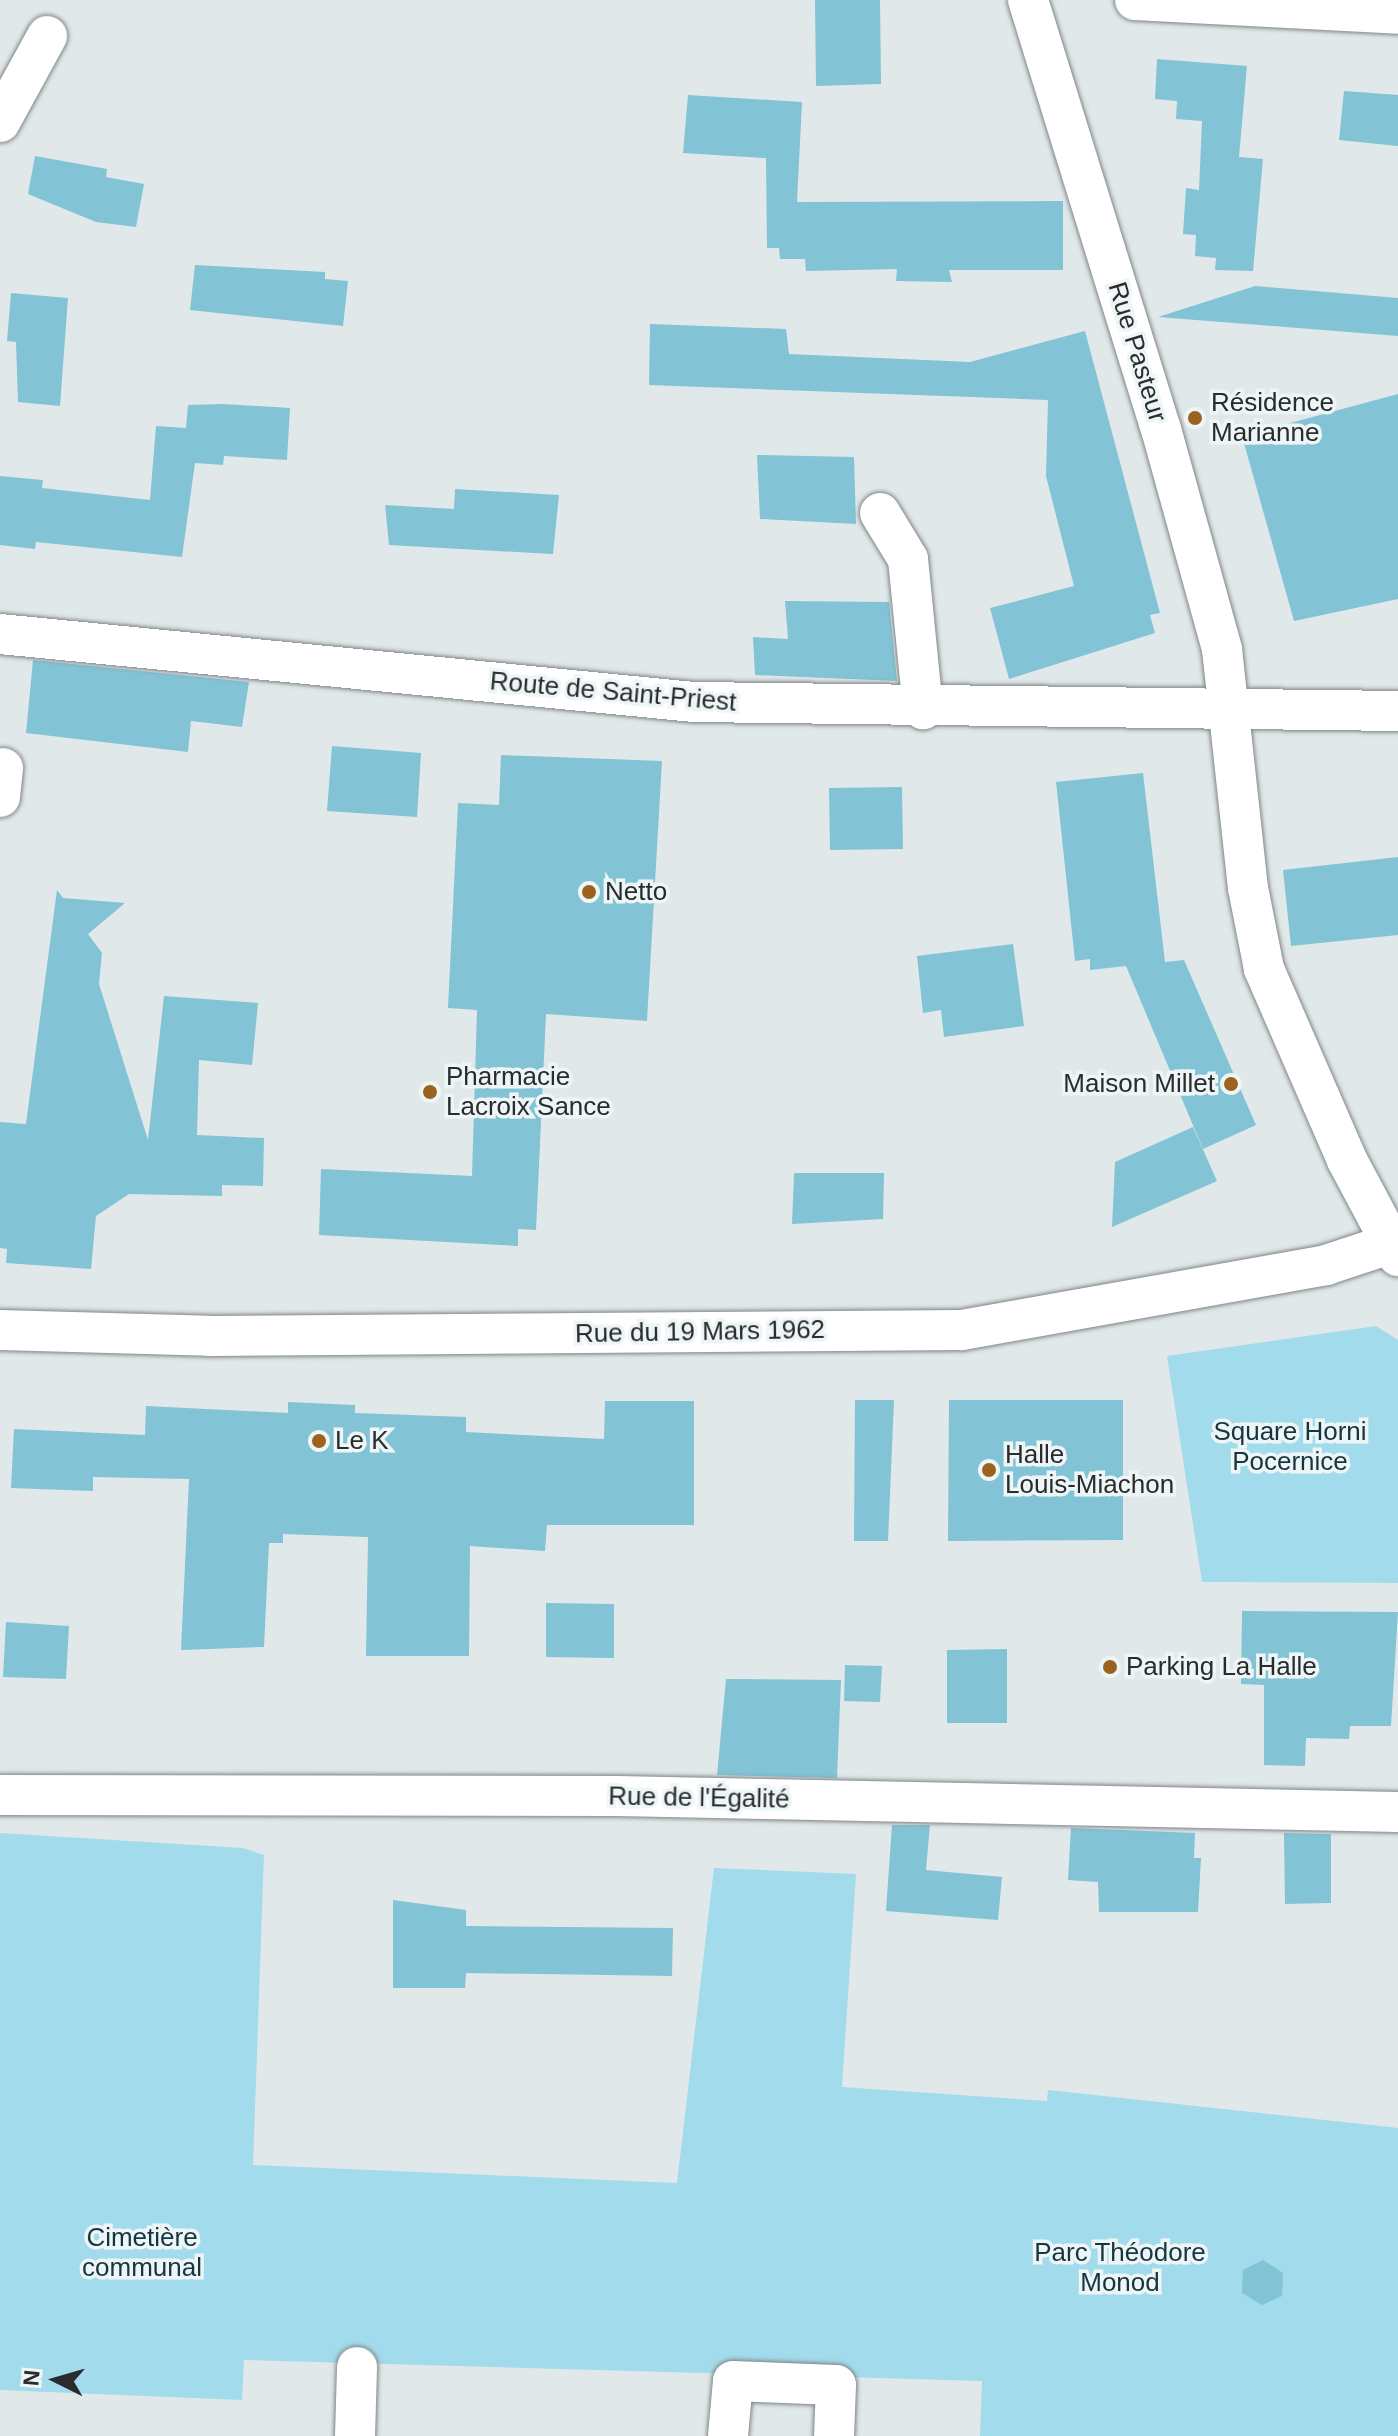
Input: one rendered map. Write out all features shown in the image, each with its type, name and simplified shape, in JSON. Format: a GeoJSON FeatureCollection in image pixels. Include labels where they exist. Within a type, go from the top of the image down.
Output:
{"type":"FeatureCollection","features":[{"type":"Feature","properties":{"kind":"street","name":"Rue Pasteur"},"geometry":{"type":"LineString","coordinates":[[1028,0],[1161,429],[1222,649],[1248,888],[1264,969],[1394,1250]]}},
{"type":"Feature","properties":{"kind":"street"},"geometry":{"type":"LineString","coordinates":[[1135,0],[1398,14]]}},
{"type":"Feature","properties":{"kind":"street"},"geometry":{"type":"LineString","coordinates":[[0,122],[47,36]]}},
{"type":"Feature","properties":{"kind":"street"},"geometry":{"type":"LineString","coordinates":[[880,513],[908,559],[923,709]]}},
{"type":"Feature","properties":{"kind":"street","name":"Route de Saint-Priest"},"geometry":{"type":"LineString","coordinates":[[0,634],[694,702],[923,709],[1398,711]]}},
{"type":"Feature","properties":{"kind":"street","name":"Rue du 19 Mars 1962"},"geometry":{"type":"LineString","coordinates":[[0,1330],[209,1336],[962,1330],[1394,1250]]}},
{"type":"Feature","properties":{"kind":"street","name":"Rue de l'Égalité"},"geometry":{"type":"LineString","coordinates":[[0,1795],[616,1796],[1398,1812]]}},
{"type":"Feature","properties":{"kind":"street"},"geometry":{"type":"LineString","coordinates":[[355,2436],[357,2367]]}},
{"type":"Feature","properties":{"kind":"street"},"geometry":{"type":"LineString","coordinates":[[728,2436],[733,2381],[836,2385],[834,2436]]}},
{"type":"Feature","properties":{"kind":"green space","name":"Square Horni Pocernice"},"geometry":{"type":"Polygon","coordinates":[[[1376,1326],[1398,1340],[1398,1583],[1202,1582],[1167,1356],[1376,1326]]]}},
{"type":"Feature","properties":{"kind":"green space","name":"Cimetière communal"},"geometry":{"type":"Polygon","coordinates":[[[0,1833],[243,1848],[264,1855],[253,2165],[677,2183],[714,1868],[856,1874],[842,2087],[1047,2101],[1048,2090],[1398,2128],[1398,2436],[980,2436],[982,2381],[244,2360],[242,2400],[0,2390],[0,1833]]]}},
{"type":"Feature","properties":{"kind":"building"},"geometry":{"type":"Polygon","coordinates":[[[815,0],[880,0],[881,84],[816,86],[815,0]]]}},
{"type":"Feature","properties":{"kind":"building"},"geometry":{"type":"Polygon","coordinates":[[[1157,59],[1247,66],[1239,157],[1263,159],[1253,271],[1215,270],[1216,258],[1195,256],[1196,235],[1183,234],[1186,188],[1199,190],[1202,121],[1176,119],[1177,101],[1155,99],[1157,59]]]}},
{"type":"Feature","properties":{"kind":"building"},"geometry":{"type":"Polygon","coordinates":[[[1344,91],[1398,95],[1398,146],[1339,140],[1344,91]]]}},
{"type":"Feature","properties":{"kind":"building"},"geometry":{"type":"Polygon","coordinates":[[[688,95],[802,102],[797,202],[1063,201],[1063,270],[949,270],[952,282],[896,281],[897,269],[806,271],[805,259],[780,259],[779,248],[767,248],[766,158],[683,153],[688,95]]]}},
{"type":"Feature","properties":{"kind":"building"},"geometry":{"type":"Polygon","coordinates":[[[35,156],[107,169],[106,177],[144,184],[136,227],[96,222],[28,194],[35,156]]]}},
{"type":"Feature","properties":{"kind":"building"},"geometry":{"type":"Polygon","coordinates":[[[195,265],[325,272],[325,279],[348,281],[343,326],[190,310],[195,265]]]}},
{"type":"Feature","properties":{"kind":"building"},"geometry":{"type":"Polygon","coordinates":[[[1255,286],[1398,298],[1398,336],[1158,317],[1255,286]]]}},
{"type":"Feature","properties":{"kind":"building"},"geometry":{"type":"Polygon","coordinates":[[[11,293],[68,298],[60,406],[18,402],[16,342],[7,341],[11,293]]]}},
{"type":"Feature","properties":{"kind":"building"},"geometry":{"type":"Polygon","coordinates":[[[650,324],[786,329],[789,354],[970,362],[1085,331],[1160,613],[1150,615],[1155,633],[1009,679],[990,608],[1074,586],[1046,476],[1048,400],[649,385],[650,324]]]}},
{"type":"Feature","properties":{"kind":"building"},"geometry":{"type":"Polygon","coordinates":[[[1398,394],[1398,599],[1294,621],[1242,436],[1398,394]]]}},
{"type":"Feature","properties":{"kind":"building"},"geometry":{"type":"Polygon","coordinates":[[[188,405],[290,408],[287,460],[224,456],[223,465],[195,463],[182,557],[36,542],[35,549],[0,545],[0,476],[43,480],[42,488],[150,500],[156,426],[186,428],[188,405]]]}},
{"type":"Feature","properties":{"kind":"building"},"geometry":{"type":"Polygon","coordinates":[[[757,455],[854,457],[856,524],[760,519],[757,455]]]}},
{"type":"Feature","properties":{"kind":"building"},"geometry":{"type":"Polygon","coordinates":[[[455,489],[559,495],[553,554],[389,545],[385,505],[454,509],[455,489]]]}},
{"type":"Feature","properties":{"kind":"building"},"geometry":{"type":"Polygon","coordinates":[[[785,601],[889,602],[897,681],[755,675],[753,637],[788,639],[785,601]]]}},
{"type":"Feature","properties":{"kind":"building"},"geometry":{"type":"Polygon","coordinates":[[[33,660],[249,682],[242,727],[191,721],[188,752],[26,733],[33,660]]]}},
{"type":"Feature","properties":{"kind":"building"},"geometry":{"type":"Polygon","coordinates":[[[332,746],[421,753],[417,817],[327,811],[332,746]]]}},
{"type":"Feature","properties":{"kind":"building"},"geometry":{"type":"Polygon","coordinates":[[[501,755],[662,761],[647,1021],[546,1014],[536,1230],[518,1229],[518,1246],[319,1235],[321,1169],[472,1176],[477,1010],[448,1008],[458,803],[499,805],[501,755]]]}},
{"type":"Feature","properties":{"kind":"building"},"geometry":{"type":"Polygon","coordinates":[[[1143,773],[1165,962],[1184,960],[1256,1125],[1203,1149],[1126,966],[1090,970],[1090,959],[1075,961],[1056,782],[1143,773]]]}},
{"type":"Feature","properties":{"kind":"building"},"geometry":{"type":"Polygon","coordinates":[[[902,787],[903,849],[830,850],[829,788],[902,787]]]}},
{"type":"Feature","properties":{"kind":"building"},"geometry":{"type":"Polygon","coordinates":[[[1398,857],[1398,935],[1291,946],[1283,870],[1398,857]]]}},
{"type":"Feature","properties":{"kind":"building"},"geometry":{"type":"Polygon","coordinates":[[[57,890],[63,898],[125,903],[88,934],[102,953],[99,984],[148,1140],[164,996],[258,1003],[252,1065],[199,1060],[197,1135],[264,1138],[263,1186],[222,1185],[222,1196],[129,1194],[96,1216],[91,1269],[6,1263],[7,1249],[0,1248],[0,1122],[26,1124],[57,890]]]}},
{"type":"Feature","properties":{"kind":"building"},"geometry":{"type":"Polygon","coordinates":[[[1013,944],[1024,1026],[944,1037],[941,1010],[923,1013],[917,956],[1013,944]]]}},
{"type":"Feature","properties":{"kind":"building"},"geometry":{"type":"Polygon","coordinates":[[[1193,1127],[1217,1181],[1112,1227],[1115,1162],[1193,1127]]]}},
{"type":"Feature","properties":{"kind":"building"},"geometry":{"type":"Polygon","coordinates":[[[794,1173],[884,1173],[883,1219],[792,1224],[794,1173]]]}},
{"type":"Feature","properties":{"kind":"building"},"geometry":{"type":"Polygon","coordinates":[[[855,1400],[894,1400],[888,1541],[854,1541],[855,1400]]]}},
{"type":"Feature","properties":{"kind":"building","name":"Halle Louis-Miachon"},"geometry":{"type":"Polygon","coordinates":[[[949,1400],[1123,1400],[1123,1540],[948,1541],[949,1400]]]}},
{"type":"Feature","properties":{"kind":"building"},"geometry":{"type":"Polygon","coordinates":[[[605,1401],[694,1401],[694,1525],[547,1525],[545,1551],[470,1546],[469,1656],[366,1656],[368,1537],[283,1534],[283,1543],[269,1543],[264,1647],[181,1650],[189,1479],[93,1477],[93,1491],[11,1488],[14,1429],[145,1435],[146,1406],[288,1413],[288,1402],[355,1405],[355,1413],[466,1417],[466,1432],[604,1439],[605,1401]]]}},
{"type":"Feature","properties":{"kind":"building"},"geometry":{"type":"Polygon","coordinates":[[[546,1603],[614,1604],[614,1658],[546,1657],[546,1603]]]}},
{"type":"Feature","properties":{"kind":"building"},"geometry":{"type":"Polygon","coordinates":[[[1242,1611],[1398,1612],[1391,1726],[1350,1726],[1349,1739],[1306,1738],[1305,1766],[1264,1765],[1264,1685],[1241,1684],[1242,1611]]]}},
{"type":"Feature","properties":{"kind":"building"},"geometry":{"type":"Polygon","coordinates":[[[6,1622],[69,1626],[66,1679],[3,1677],[6,1622]]]}},
{"type":"Feature","properties":{"kind":"building"},"geometry":{"type":"Polygon","coordinates":[[[1007,1649],[1007,1723],[947,1723],[947,1650],[1007,1649]]]}},
{"type":"Feature","properties":{"kind":"building"},"geometry":{"type":"Polygon","coordinates":[[[845,1665],[882,1666],[880,1702],[844,1701],[845,1665]]]}},
{"type":"Feature","properties":{"kind":"building"},"geometry":{"type":"Polygon","coordinates":[[[726,1679],[841,1680],[837,1778],[717,1775],[726,1679]]]}},
{"type":"Feature","properties":{"kind":"building"},"geometry":{"type":"Polygon","coordinates":[[[892,1825],[930,1825],[926,1870],[1002,1877],[998,1920],[886,1911],[892,1825]]]}},
{"type":"Feature","properties":{"kind":"building"},"geometry":{"type":"Polygon","coordinates":[[[1071,1828],[1195,1833],[1194,1858],[1201,1858],[1198,1912],[1099,1912],[1098,1882],[1068,1880],[1071,1828]]]}},
{"type":"Feature","properties":{"kind":"building"},"geometry":{"type":"Polygon","coordinates":[[[1284,1833],[1331,1834],[1331,1903],[1285,1904],[1284,1833]]]}},
{"type":"Feature","properties":{"kind":"building"},"geometry":{"type":"Polygon","coordinates":[[[393,1900],[466,1910],[466,1926],[673,1928],[672,1976],[466,1973],[465,1988],[393,1988],[393,1900]]]}},
{"type":"Feature","properties":{"kind":"building"},"geometry":{"type":"Polygon","coordinates":[[[1263,2260],[1283,2273],[1282,2296],[1262,2305],[1242,2293],[1243,2270],[1263,2260]]]}},
{"type":"Feature","properties":{"kind":"place","name":"Résidence Marianne"},"geometry":{"type":"Point","coordinates":[1195,418]}},
{"type":"Feature","properties":{"kind":"place","name":"Netto"},"geometry":{"type":"Point","coordinates":[589,892]}},
{"type":"Feature","properties":{"kind":"place","name":"Maison Millet"},"geometry":{"type":"Point","coordinates":[1231,1084]}},
{"type":"Feature","properties":{"kind":"place","name":"Pharmacie Lacroix Sance"},"geometry":{"type":"Point","coordinates":[430,1092]}},
{"type":"Feature","properties":{"kind":"place","name":"Le K"},"geometry":{"type":"Point","coordinates":[319,1441]}},
{"type":"Feature","properties":{"kind":"place","name":"Halle Louis-Miachon"},"geometry":{"type":"Point","coordinates":[989,1470]}},
{"type":"Feature","properties":{"kind":"place","name":"Parking La Halle"},"geometry":{"type":"Point","coordinates":[1110,1667]}},
{"type":"Feature","properties":{"kind":"park label","name":"Parc Théodore Monod"},"geometry":{"type":"Point","coordinates":[1120,2268]}}]}
